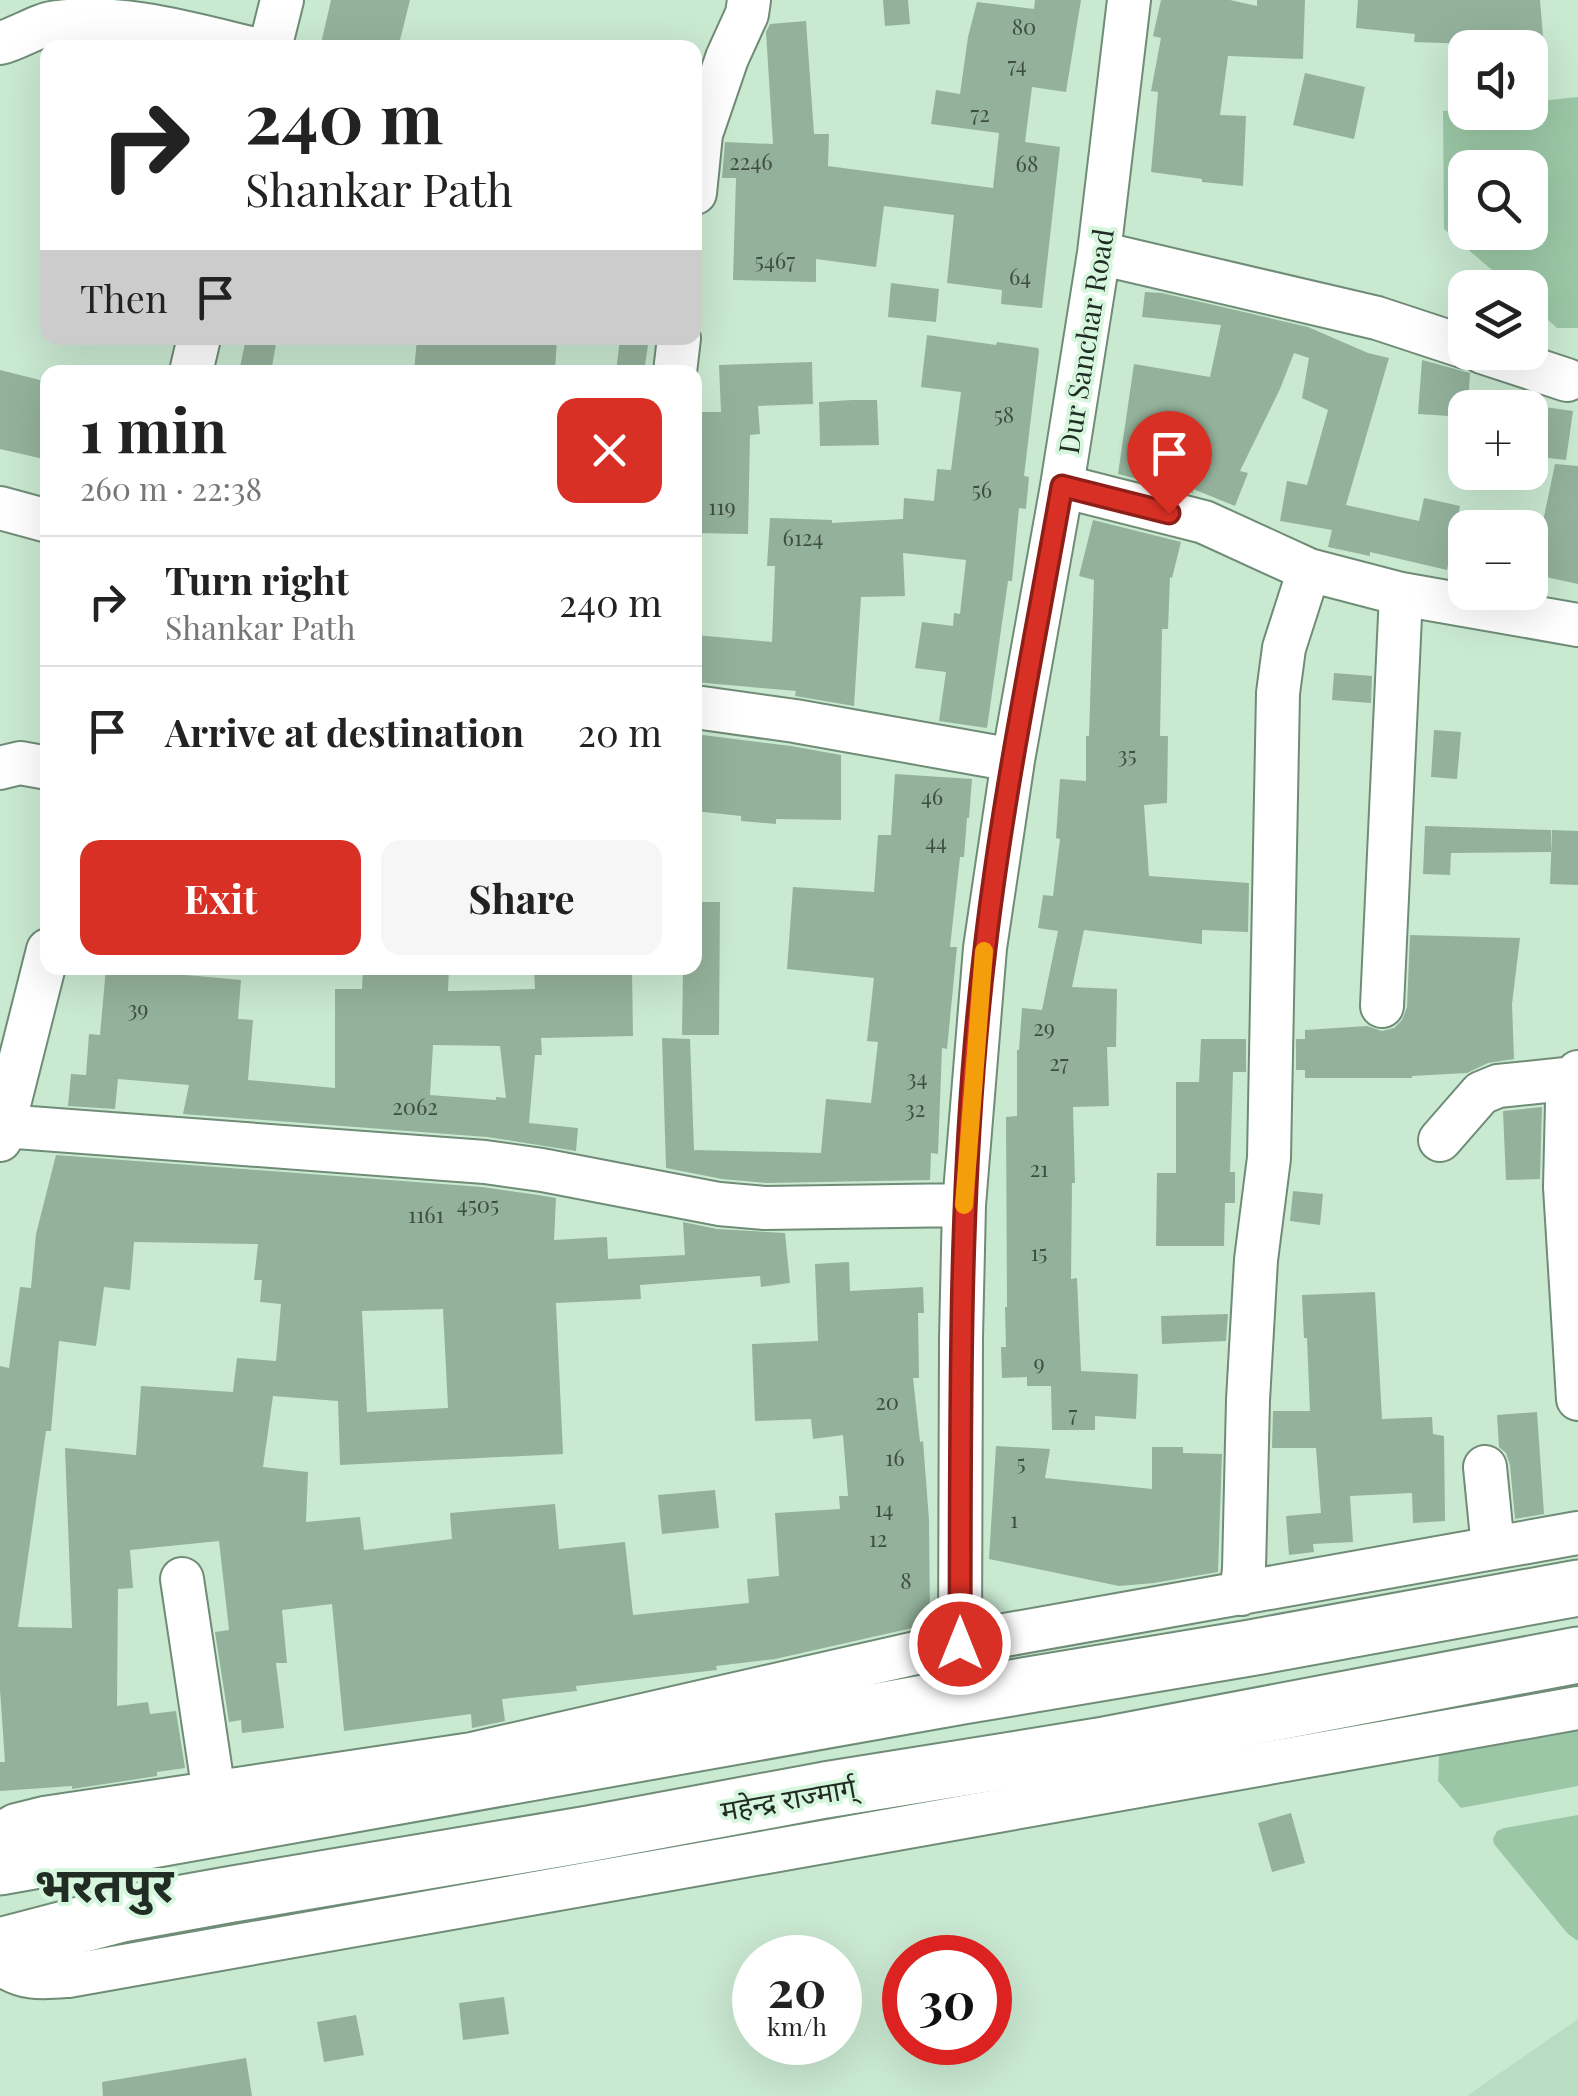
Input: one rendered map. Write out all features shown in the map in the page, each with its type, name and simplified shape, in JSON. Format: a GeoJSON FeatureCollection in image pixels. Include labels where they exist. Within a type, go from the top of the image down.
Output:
{"type":"FeatureCollection","features":[{"type":"Feature","properties":{"kind":"highway"},"geometry":{"type":"LineString","coordinates":[[0,1866],[601,1762],[961,1670],[1250,1648],[1578,1588]]}},
{"type":"Feature","properties":{"kind":"highway","name":"महेन्द्र राज्मार्ग्"},"geometry":{"type":"LineString","coordinates":[[0,1946],[122,1914],[825,1790],[1100,1746],[1578,1656]]}},
{"type":"Feature","properties":{"kind":"street"},"geometry":{"type":"LineString","coordinates":[[272,40],[282,0]]}},
{"type":"Feature","properties":{"kind":"street"},"geometry":{"type":"LineString","coordinates":[[702,134],[749,0]]}},
{"type":"Feature","properties":{"kind":"street","name":"Dur Sanchar Road"},"geometry":{"type":"LineString","coordinates":[[961,1670],[964,1206],[985,948],[1013,760],[1100,253],[1129,0]]}},
{"type":"Feature","properties":{"kind":"street"},"geometry":{"type":"LineString","coordinates":[[0,43],[54,22],[103,20],[216,40]]}},
{"type":"Feature","properties":{"kind":"street"},"geometry":{"type":"LineString","coordinates":[[1100,253],[1377,318],[1448,341]]}},
{"type":"Feature","properties":{"kind":"street"},"geometry":{"type":"LineString","coordinates":[[1537,370],[1568,380]]}},
{"type":"Feature","properties":{"kind":"street"},"geometry":{"type":"LineString","coordinates":[[1062,486],[1204,522],[1309,570],[1401,594],[1578,625]]}},
{"type":"Feature","properties":{"kind":"street"},"geometry":{"type":"LineString","coordinates":[[0,508],[40,520]]}},
{"type":"Feature","properties":{"kind":"street"},"geometry":{"type":"LineString","coordinates":[[1241,1594],[1256,1260],[1268,1158],[1278,693],[1284,648],[1309,570]]}},
{"type":"Feature","properties":{"kind":"street"},"geometry":{"type":"LineString","coordinates":[[1382,1006],[1401,594]]}},
{"type":"Feature","properties":{"kind":"street"},"geometry":{"type":"LineString","coordinates":[[702,708],[1013,760]]}},
{"type":"Feature","properties":{"kind":"street"},"geometry":{"type":"LineString","coordinates":[[0,768],[20,764],[40,767]]}},
{"type":"Feature","properties":{"kind":"street"},"geometry":{"type":"LineString","coordinates":[[42,975],[2,1133],[485,1162],[719,1204],[765,1208],[964,1206]]}},
{"type":"Feature","properties":{"kind":"street"},"geometry":{"type":"LineString","coordinates":[[1440,1140],[1482,1093],[1498,1086],[1577,1075],[1567,1103],[1565,1187],[1578,1399]]}},
{"type":"Feature","properties":{"kind":"street"},"geometry":{"type":"LineString","coordinates":[[1485,1467],[1493,1548]]}},
{"type":"Feature","properties":{"kind":"street"},"geometry":{"type":"LineString","coordinates":[[0,1834],[44,1818],[472,1754],[961,1670],[1241,1594],[1446,1544],[1493,1548],[1578,1533]]}},
{"type":"Feature","properties":{"kind":"street"},"geometry":{"type":"LineString","coordinates":[[182,1579],[214,1793]]}},
{"type":"Feature","properties":{"kind":"street"},"geometry":{"type":"LineString","coordinates":[[0,1963],[13,1973],[40,1978],[68,1976],[1578,1708]]}},
{"type":"Feature","properties":{"kind":"shaded area"},"geometry":{"type":"Polygon","coordinates":[[[1578,97],[1578,328],[1557,328],[1548,320],[1548,270],[1492,270],[1469,250],[1548,250],[1548,150],[1448,150],[1448,232],[1444,229],[1443,111],[1448,111],[1448,130],[1548,130],[1548,100],[1578,97]]]}},
{"type":"Feature","properties":{"kind":"shaded area"},"geometry":{"type":"Polygon","coordinates":[[[1578,1715],[1578,1786],[1461,1808],[1438,1781],[1439,1756],[1448,1745],[1578,1715]]]}},
{"type":"Feature","properties":{"kind":"shaded area"},"geometry":{"type":"Polygon","coordinates":[[[1578,1815],[1578,1941],[1568,1934],[1493,1839],[1504,1828],[1578,1815]]]}},
{"type":"Feature","properties":{"kind":"shaded area"},"geometry":{"type":"Polygon","coordinates":[[[1578,2019],[1578,2096],[1467,2096],[1578,2019]]]}},
{"type":"Feature","properties":{"kind":"building"},"geometry":{"type":"Polygon","coordinates":[[[331,0],[410,0],[400,40],[322,40],[331,0]]]}},
{"type":"Feature","properties":{"kind":"building"},"geometry":{"type":"Polygon","coordinates":[[[883,0],[908,0],[910,24],[885,26],[883,0]]]}},
{"type":"Feature","properties":{"kind":"building"},"geometry":{"type":"Polygon","coordinates":[[[1035,0],[1081,0],[1066,92],[1032,87],[1025,142],[1060,147],[1042,308],[1001,304],[1002,290],[947,283],[954,215],[884,206],[876,267],[816,259],[816,282],[733,280],[736,178],[722,178],[725,142],[773,144],[766,32],[770,24],[806,21],[814,134],[829,134],[828,166],[993,188],[999,133],[931,124],[936,90],[960,94],[977,2],[1034,9],[1035,0]]]}},
{"type":"Feature","properties":{"kind":"building"},"geometry":{"type":"Polygon","coordinates":[[[1161,0],[1230,0],[1257,6],[1257,0],[1305,0],[1303,59],[1228,56],[1220,115],[1246,116],[1243,186],[1151,172],[1158,92],[1151,91],[1161,38],[1153,36],[1161,0]]]}},
{"type":"Feature","properties":{"kind":"building"},"geometry":{"type":"Polygon","coordinates":[[[1358,0],[1540,0],[1542,30],[1448,30],[1448,43],[1414,42],[1415,34],[1356,28],[1358,0]]]}},
{"type":"Feature","properties":{"kind":"building"},"geometry":{"type":"Polygon","coordinates":[[[1305,73],[1365,87],[1354,139],[1293,125],[1305,73]]]}},
{"type":"Feature","properties":{"kind":"building"},"geometry":{"type":"Polygon","coordinates":[[[891,283],[939,289],[936,322],[888,317],[891,283]]]}},
{"type":"Feature","properties":{"kind":"building"},"geometry":{"type":"Polygon","coordinates":[[[1145,292],[1162,293],[1308,327],[1389,358],[1346,505],[1419,521],[1424,498],[1460,506],[1459,510],[1448,510],[1447,570],[1370,552],[1370,556],[1328,547],[1332,530],[1280,521],[1287,481],[1307,485],[1328,410],[1302,398],[1309,358],[1294,353],[1240,471],[1248,473],[1235,506],[1193,489],[1193,493],[1118,474],[1134,364],[1210,377],[1221,325],[1142,317],[1145,292]]]}},
{"type":"Feature","properties":{"kind":"building"},"geometry":{"type":"Polygon","coordinates":[[[927,335],[1039,351],[1024,476],[1029,477],[1026,509],[1019,508],[1012,581],[1008,581],[987,728],[939,721],[946,672],[915,668],[922,622],[953,626],[954,613],[960,614],[966,560],[903,553],[905,596],[861,597],[854,706],[795,696],[796,691],[702,683],[702,636],[772,642],[775,566],[767,566],[770,518],[832,523],[903,519],[904,498],[934,501],[937,469],[951,470],[961,392],[921,387],[927,335]]]}},
{"type":"Feature","properties":{"kind":"building"},"geometry":{"type":"Polygon","coordinates":[[[245,345],[276,345],[272,365],[240,365],[245,345]]]}},
{"type":"Feature","properties":{"kind":"building"},"geometry":{"type":"Polygon","coordinates":[[[416,345],[557,345],[555,365],[415,365],[416,345]]]}},
{"type":"Feature","properties":{"kind":"building"},"geometry":{"type":"Polygon","coordinates":[[[619,345],[648,345],[645,365],[617,365],[619,345]]]}},
{"type":"Feature","properties":{"kind":"building"},"geometry":{"type":"Polygon","coordinates":[[[1422,360],[1470,373],[1469,390],[1448,390],[1448,416],[1418,414],[1422,360]]]}},
{"type":"Feature","properties":{"kind":"building"},"geometry":{"type":"Polygon","coordinates":[[[812,362],[813,404],[758,406],[760,434],[750,435],[748,534],[702,533],[702,412],[721,412],[719,365],[812,362]]]}},
{"type":"Feature","properties":{"kind":"building"},"geometry":{"type":"Polygon","coordinates":[[[0,370],[40,380],[40,458],[0,449],[0,370]]]}},
{"type":"Feature","properties":{"kind":"building"},"geometry":{"type":"Polygon","coordinates":[[[877,400],[879,445],[820,446],[819,402],[877,400]]]}},
{"type":"Feature","properties":{"kind":"building"},"geometry":{"type":"Polygon","coordinates":[[[1548,408],[1573,411],[1566,460],[1548,458],[1548,408]]]}},
{"type":"Feature","properties":{"kind":"building"},"geometry":{"type":"Polygon","coordinates":[[[1555,464],[1578,466],[1578,584],[1548,577],[1545,510],[1555,464]]]}},
{"type":"Feature","properties":{"kind":"building"},"geometry":{"type":"Polygon","coordinates":[[[1093,520],[1181,542],[1170,577],[1168,629],[1162,629],[1160,736],[1168,736],[1167,803],[1144,805],[1149,876],[1249,883],[1248,932],[1202,930],[1202,944],[1084,930],[1072,987],[1117,989],[1116,1047],[1107,1047],[1109,1106],[1073,1107],[1071,1279],[1077,1278],[1081,1371],[1138,1374],[1136,1419],[1095,1416],[1095,1430],[1052,1430],[1051,1386],[1027,1386],[1027,1377],[1002,1378],[1001,1347],[1006,1347],[1007,1307],[1006,1117],[1017,1116],[1017,1050],[1022,1008],[1042,1010],[1058,931],[1038,928],[1043,895],[1053,896],[1060,839],[1056,838],[1060,779],[1086,781],[1094,580],[1079,576],[1093,520]]]}},
{"type":"Feature","properties":{"kind":"building"},"geometry":{"type":"Polygon","coordinates":[[[1334,673],[1372,676],[1371,703],[1332,700],[1334,673]]]}},
{"type":"Feature","properties":{"kind":"building"},"geometry":{"type":"Polygon","coordinates":[[[1434,730],[1461,732],[1457,779],[1431,777],[1434,730]]]}},
{"type":"Feature","properties":{"kind":"building"},"geometry":{"type":"Polygon","coordinates":[[[702,735],[841,755],[841,820],[776,819],[776,824],[741,821],[741,816],[702,812],[702,735]]]}},
{"type":"Feature","properties":{"kind":"building"},"geometry":{"type":"Polygon","coordinates":[[[895,774],[972,779],[950,947],[957,947],[947,1049],[942,1048],[938,1154],[931,1153],[930,1180],[766,1183],[666,1168],[662,1038],[690,1039],[694,1150],[821,1153],[826,1099],[871,1103],[878,1042],[867,1041],[874,978],[787,969],[793,887],[874,892],[878,835],[891,835],[895,774]]]}},
{"type":"Feature","properties":{"kind":"building"},"geometry":{"type":"Polygon","coordinates":[[[1425,826],[1551,830],[1551,852],[1451,853],[1450,875],[1423,874],[1425,826]]]}},
{"type":"Feature","properties":{"kind":"building"},"geometry":{"type":"Polygon","coordinates":[[[1552,830],[1578,831],[1578,885],[1550,884],[1552,830]]]}},
{"type":"Feature","properties":{"kind":"building"},"geometry":{"type":"Polygon","coordinates":[[[702,902],[720,902],[719,1035],[682,1035],[683,975],[702,975],[702,902]]]}},
{"type":"Feature","properties":{"kind":"building"},"geometry":{"type":"Polygon","coordinates":[[[1410,935],[1520,938],[1512,1004],[1514,1059],[1488,1063],[1467,1073],[1412,1078],[1305,1078],[1305,1070],[1296,1070],[1296,1039],[1305,1039],[1305,1030],[1367,1026],[1382,1031],[1394,1028],[1402,1020],[1407,1007],[1410,935]]]}},
{"type":"Feature","properties":{"kind":"building"},"geometry":{"type":"Polygon","coordinates":[[[105,975],[241,980],[238,1019],[253,1020],[248,1080],[335,1088],[335,989],[362,989],[363,975],[449,975],[448,991],[535,989],[534,975],[632,975],[633,1036],[541,1038],[542,1055],[535,1055],[529,1123],[578,1128],[576,1151],[487,1137],[183,1114],[189,1085],[118,1079],[115,1109],[68,1106],[71,1074],[86,1075],[89,1034],[100,1035],[105,975]],[[433,1045],[430,1095],[506,1098],[500,1046],[433,1045]]]}},
{"type":"Feature","properties":{"kind":"building"},"geometry":{"type":"Polygon","coordinates":[[[1201,1039],[1246,1039],[1246,1072],[1233,1072],[1230,1172],[1235,1172],[1235,1203],[1225,1203],[1224,1246],[1156,1246],[1157,1173],[1176,1173],[1176,1082],[1199,1082],[1201,1039]]]}},
{"type":"Feature","properties":{"kind":"building"},"geometry":{"type":"Polygon","coordinates":[[[1542,1107],[1540,1179],[1506,1180],[1503,1111],[1542,1107]]]}},
{"type":"Feature","properties":{"kind":"building"},"geometry":{"type":"Polygon","coordinates":[[[56,1155],[482,1187],[556,1198],[554,1240],[607,1237],[608,1259],[685,1255],[683,1222],[717,1229],[785,1233],[790,1283],[761,1287],[760,1276],[640,1285],[641,1299],[556,1303],[563,1454],[340,1465],[338,1401],[273,1396],[263,1467],[308,1472],[306,1522],[360,1517],[364,1550],[452,1539],[450,1513],[555,1504],[559,1549],[625,1542],[633,1615],[749,1603],[747,1579],[779,1576],[775,1513],[840,1509],[839,1496],[848,1496],[843,1435],[813,1439],[811,1419],[755,1421],[752,1344],[818,1341],[815,1264],[849,1262],[850,1291],[923,1287],[924,1313],[918,1313],[919,1378],[913,1378],[929,1520],[930,1624],[775,1659],[716,1666],[717,1670],[502,1699],[505,1721],[472,1728],[471,1714],[344,1731],[332,1604],[282,1610],[287,1663],[276,1663],[284,1728],[242,1733],[241,1720],[229,1722],[215,1632],[229,1630],[219,1541],[130,1550],[133,1588],[118,1589],[117,1706],[148,1702],[150,1714],[176,1711],[185,1768],[72,1789],[0,1791],[0,1762],[5,1762],[0,1690],[0,1366],[9,1368],[20,1287],[31,1288],[36,1234],[56,1155]],[[134,1242],[130,1290],[104,1287],[96,1346],[59,1341],[51,1431],[46,1431],[18,1627],[72,1628],[65,1448],[136,1455],[141,1386],[233,1392],[237,1358],[276,1361],[281,1304],[260,1302],[262,1280],[254,1280],[258,1244],[134,1242]],[[443,1309],[362,1311],[367,1412],[448,1408],[443,1309]]]}},
{"type":"Feature","properties":{"kind":"building"},"geometry":{"type":"Polygon","coordinates":[[[1293,1191],[1323,1194],[1320,1225],[1290,1221],[1293,1191]]]}},
{"type":"Feature","properties":{"kind":"building"},"geometry":{"type":"Polygon","coordinates":[[[1375,1292],[1382,1419],[1432,1417],[1433,1434],[1444,1436],[1445,1521],[1413,1523],[1412,1493],[1350,1496],[1353,1542],[1313,1544],[1314,1552],[1289,1555],[1286,1516],[1321,1513],[1316,1448],[1272,1448],[1273,1411],[1310,1411],[1302,1295],[1375,1292]]]}},
{"type":"Feature","properties":{"kind":"building"},"geometry":{"type":"Polygon","coordinates":[[[1228,1314],[1226,1341],[1162,1344],[1161,1316],[1228,1314]]]}},
{"type":"Feature","properties":{"kind":"building"},"geometry":{"type":"Polygon","coordinates":[[[1537,1412],[1544,1514],[1515,1519],[1510,1465],[1499,1447],[1497,1415],[1537,1412]]]}},
{"type":"Feature","properties":{"kind":"building"},"geometry":{"type":"Polygon","coordinates":[[[996,1446],[1050,1449],[1045,1478],[1152,1489],[1152,1447],[1183,1447],[1183,1453],[1222,1454],[1218,1572],[1119,1586],[989,1559],[996,1446]]]}},
{"type":"Feature","properties":{"kind":"building"},"geometry":{"type":"Polygon","coordinates":[[[715,1490],[719,1528],[662,1534],[658,1495],[715,1490]]]}},
{"type":"Feature","properties":{"kind":"building"},"geometry":{"type":"Polygon","coordinates":[[[1291,1813],[1305,1863],[1272,1872],[1258,1823],[1291,1813]]]}},
{"type":"Feature","properties":{"kind":"building"},"geometry":{"type":"Polygon","coordinates":[[[504,1997],[509,2034],[463,2040],[459,2003],[504,1997]]]}},
{"type":"Feature","properties":{"kind":"building"},"geometry":{"type":"Polygon","coordinates":[[[356,2015],[364,2055],[324,2062],[317,2022],[356,2015]]]}},
{"type":"Feature","properties":{"kind":"building"},"geometry":{"type":"Polygon","coordinates":[[[246,2058],[252,2096],[103,2096],[102,2082],[246,2058]]]}},
{"type":"Feature","properties":{"kind":"slow traffic"},"geometry":{"type":"LineString","coordinates":[[964,1205],[984,951]]}},
{"type":"Feature","properties":{"kind":"district","name":"भरतपुर"},"geometry":{"type":"Point","coordinates":[104,1882]}},
{"type":"Feature","properties":{"kind":"route"},"geometry":{"type":"LineString","coordinates":[[960,1644],[962,1272],[973,1082],[985,948],[1007,798],[1062,486],[1169,513]]}}]}
